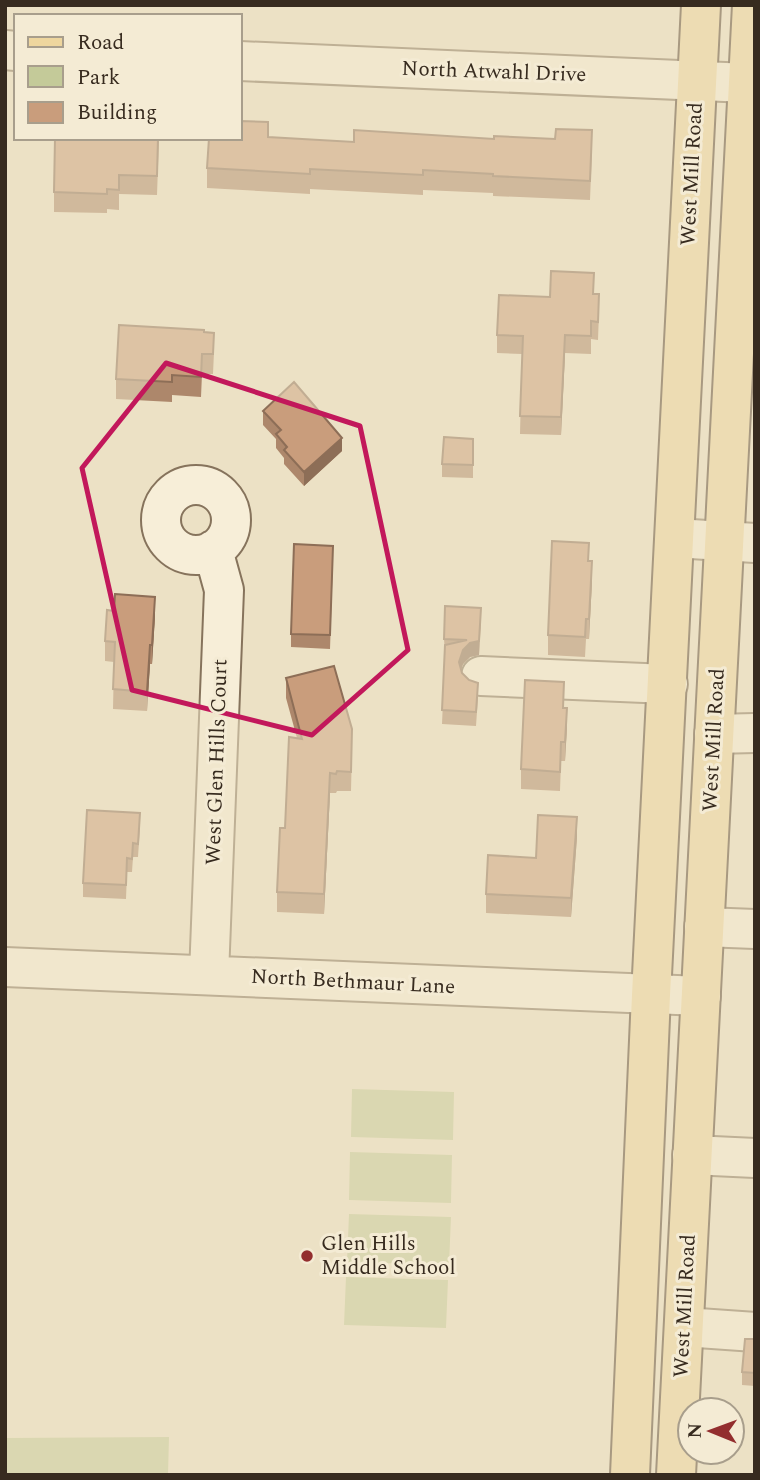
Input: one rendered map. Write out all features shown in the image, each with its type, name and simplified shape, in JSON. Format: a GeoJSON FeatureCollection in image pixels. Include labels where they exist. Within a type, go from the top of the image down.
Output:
{"type":"FeatureCollection","features":[{"type":"Feature","properties":{"kind":"main road","name":"West Mill Road"},"geometry":{"type":"LineString","coordinates":[[630,1475],[651,995],[701,5]]}},
{"type":"Feature","properties":{"kind":"main road","name":"West Mill Road"},"geometry":{"type":"LineString","coordinates":[[676,1475],[714,734],[739,542],[748,83],[752,5]]}},
{"type":"Feature","properties":{"kind":"street","name":"North Atwahl Drive"},"geometry":{"type":"LineString","coordinates":[[242,61],[748,83]]}},
{"type":"Feature","properties":{"kind":"street"},"geometry":{"type":"LineString","coordinates":[[676,538],[739,542]]}},
{"type":"Feature","properties":{"kind":"street","name":"West Glen Hills Court"},"geometry":{"type":"LineString","coordinates":[[209,975],[224,590],[213,550]]}},
{"type":"Feature","properties":{"kind":"street"},"geometry":{"type":"LineString","coordinates":[[481,676],[668,684]]}},
{"type":"Feature","properties":{"kind":"street"},"geometry":{"type":"LineString","coordinates":[[714,734],[755,733]]}},
{"type":"Feature","properties":{"kind":"street"},"geometry":{"type":"LineString","coordinates":[[704,927],[755,929]]}},
{"type":"Feature","properties":{"kind":"street","name":"North Bethmaur Lane"},"geometry":{"type":"LineString","coordinates":[[5,967],[701,996]]}},
{"type":"Feature","properties":{"kind":"street"},"geometry":{"type":"LineString","coordinates":[[692,1155],[755,1158]]}},
{"type":"Feature","properties":{"kind":"street"},"geometry":{"type":"LineString","coordinates":[[684,1327],[755,1332]]}},
{"type":"Feature","properties":{"kind":"highlighted area"},"geometry":{"type":"Polygon","coordinates":[[[166,363],[360,426],[408,650],[312,735],[132,690],[82,468],[166,363]]]}},
{"type":"Feature","properties":{"kind":"green space"},"geometry":{"type":"Polygon","coordinates":[[[352,1089],[454,1092],[453,1140],[351,1137],[352,1089]]]}},
{"type":"Feature","properties":{"kind":"green space"},"geometry":{"type":"Polygon","coordinates":[[[350,1152],[452,1155],[451,1203],[349,1200],[350,1152]]]}},
{"type":"Feature","properties":{"kind":"green space"},"geometry":{"type":"Polygon","coordinates":[[[349,1214],[451,1217],[449,1265],[347,1262],[349,1214]]]}},
{"type":"Feature","properties":{"kind":"green space"},"geometry":{"type":"Polygon","coordinates":[[[346,1277],[448,1280],[446,1328],[344,1325],[346,1277]]]}},
{"type":"Feature","properties":{"kind":"green space"},"geometry":{"type":"Polygon","coordinates":[[[169,1437],[168,1475],[5,1475],[5,1438],[169,1437]]]}},
{"type":"Feature","properties":{"kind":"building"},"geometry":{"type":"Polygon","coordinates":[[[242,121],[268,122],[268,137],[354,142],[354,130],[494,139],[494,136],[555,139],[556,129],[592,130],[590,181],[423,170],[423,175],[310,169],[310,174],[207,168],[209,140],[242,140],[242,121]]]}},
{"type":"Feature","properties":{"kind":"building"},"geometry":{"type":"Polygon","coordinates":[[[55,140],[158,140],[157,176],[119,175],[119,190],[107,189],[107,194],[54,192],[55,140]]]}},
{"type":"Feature","properties":{"kind":"building"},"geometry":{"type":"Polygon","coordinates":[[[551,271],[594,273],[593,294],[599,294],[598,322],[591,321],[591,336],[565,335],[561,417],[520,416],[523,336],[497,335],[499,295],[550,297],[551,271]]]}},
{"type":"Feature","properties":{"kind":"building"},"geometry":{"type":"Polygon","coordinates":[[[119,325],[204,330],[214,333],[213,354],[202,354],[201,377],[172,375],[172,382],[116,379],[119,325]]]}},
{"type":"Feature","properties":{"kind":"building"},"geometry":{"type":"Polygon","coordinates":[[[294,382],[342,438],[304,472],[284,450],[287,447],[276,434],[281,430],[263,411],[294,382]]]}},
{"type":"Feature","properties":{"kind":"building"},"geometry":{"type":"Polygon","coordinates":[[[444,437],[473,439],[473,465],[442,464],[444,437]]]}},
{"type":"Feature","properties":{"kind":"building"},"geometry":{"type":"Polygon","coordinates":[[[552,541],[589,543],[588,561],[592,561],[589,619],[586,619],[585,637],[548,635],[552,541]]]}},
{"type":"Feature","properties":{"kind":"building"},"geometry":{"type":"Polygon","coordinates":[[[294,544],[333,546],[330,635],[291,634],[294,544]]]}},
{"type":"Feature","properties":{"kind":"building"},"geometry":{"type":"Polygon","coordinates":[[[115,594],[155,597],[147,692],[113,689],[115,642],[105,641],[107,610],[114,611],[115,594]]]}},
{"type":"Feature","properties":{"kind":"building"},"geometry":{"type":"Polygon","coordinates":[[[445,606],[481,608],[479,641],[470,643],[463,650],[459,662],[462,673],[469,680],[478,683],[476,712],[442,710],[445,645],[467,640],[444,639],[445,606]]]}},
{"type":"Feature","properties":{"kind":"building"},"geometry":{"type":"Polygon","coordinates":[[[334,666],[352,729],[351,772],[330,773],[324,894],[277,892],[280,828],[285,828],[289,737],[302,739],[286,678],[334,666]]]}},
{"type":"Feature","properties":{"kind":"building"},"geometry":{"type":"Polygon","coordinates":[[[525,680],[564,682],[563,708],[567,708],[565,742],[561,742],[560,772],[521,769],[525,680]]]}},
{"type":"Feature","properties":{"kind":"building"},"geometry":{"type":"Polygon","coordinates":[[[87,810],[140,813],[138,844],[133,843],[132,859],[127,858],[126,885],[83,883],[87,810]]]}},
{"type":"Feature","properties":{"kind":"building"},"geometry":{"type":"Polygon","coordinates":[[[538,815],[577,817],[571,898],[486,894],[488,855],[536,858],[538,815]]]}},
{"type":"Feature","properties":{"kind":"building"},"geometry":{"type":"Polygon","coordinates":[[[745,1339],[755,1339],[755,1373],[742,1372],[745,1339]]]}},
{"type":"Feature","properties":{"kind":"place","name":"Glen Hills Middle School"},"geometry":{"type":"Point","coordinates":[307,1256]}}]}
